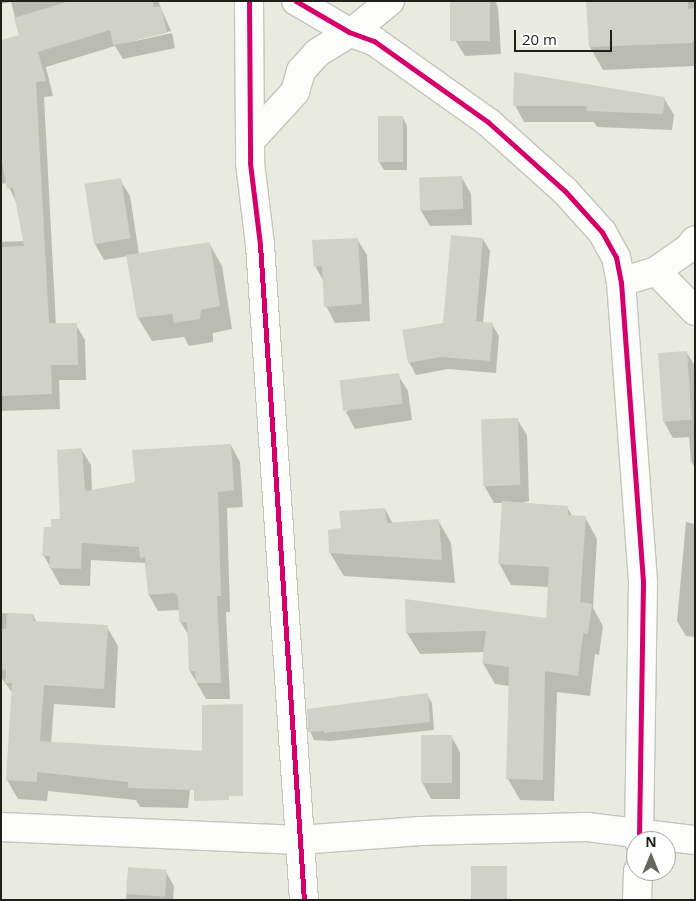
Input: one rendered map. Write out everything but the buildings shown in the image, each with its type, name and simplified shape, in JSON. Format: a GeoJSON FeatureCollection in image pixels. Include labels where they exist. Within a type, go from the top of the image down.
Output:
{"type":"FeatureCollection","features":[{"type":"Feature","properties":{"kind":"street"},"geometry":{"type":"LineString","coordinates":[[249,1],[250,163],[260,245],[304,900]]}},
{"type":"Feature","properties":{"kind":"street"},"geometry":{"type":"LineString","coordinates":[[296,1],[349,32],[374,41],[488,122],[531,159],[602,232],[616,256],[621,282],[643,582],[639,831]]}},
{"type":"Feature","properties":{"kind":"street"},"geometry":{"type":"LineString","coordinates":[[251,140],[295,92],[301,71],[308,63],[390,1]]}},
{"type":"Feature","properties":{"kind":"street"},"geometry":{"type":"LineString","coordinates":[[621,282],[656,271],[688,249],[695,240]]}},
{"type":"Feature","properties":{"kind":"street"},"geometry":{"type":"LineString","coordinates":[[656,271],[695,311]]}},
{"type":"Feature","properties":{"kind":"street"},"geometry":{"type":"LineString","coordinates":[[1,827],[299,840],[421,831],[587,827],[626,834]]}},
{"type":"Feature","properties":{"kind":"street"},"geometry":{"type":"LineString","coordinates":[[676,839],[695,840]]}},
{"type":"Feature","properties":{"kind":"street"},"geometry":{"type":"LineString","coordinates":[[637,900],[638,881]]}},
{"type":"Feature","properties":{"kind":"cycle path"},"geometry":{"type":"LineString","coordinates":[[249,1],[250,163],[260,245],[304,900]]}},
{"type":"Feature","properties":{"kind":"cycle path"},"geometry":{"type":"LineString","coordinates":[[296,1],[349,32],[374,41],[488,122],[565,191],[602,232],[616,257],[621,282],[643,582],[639,831]]}}]}
